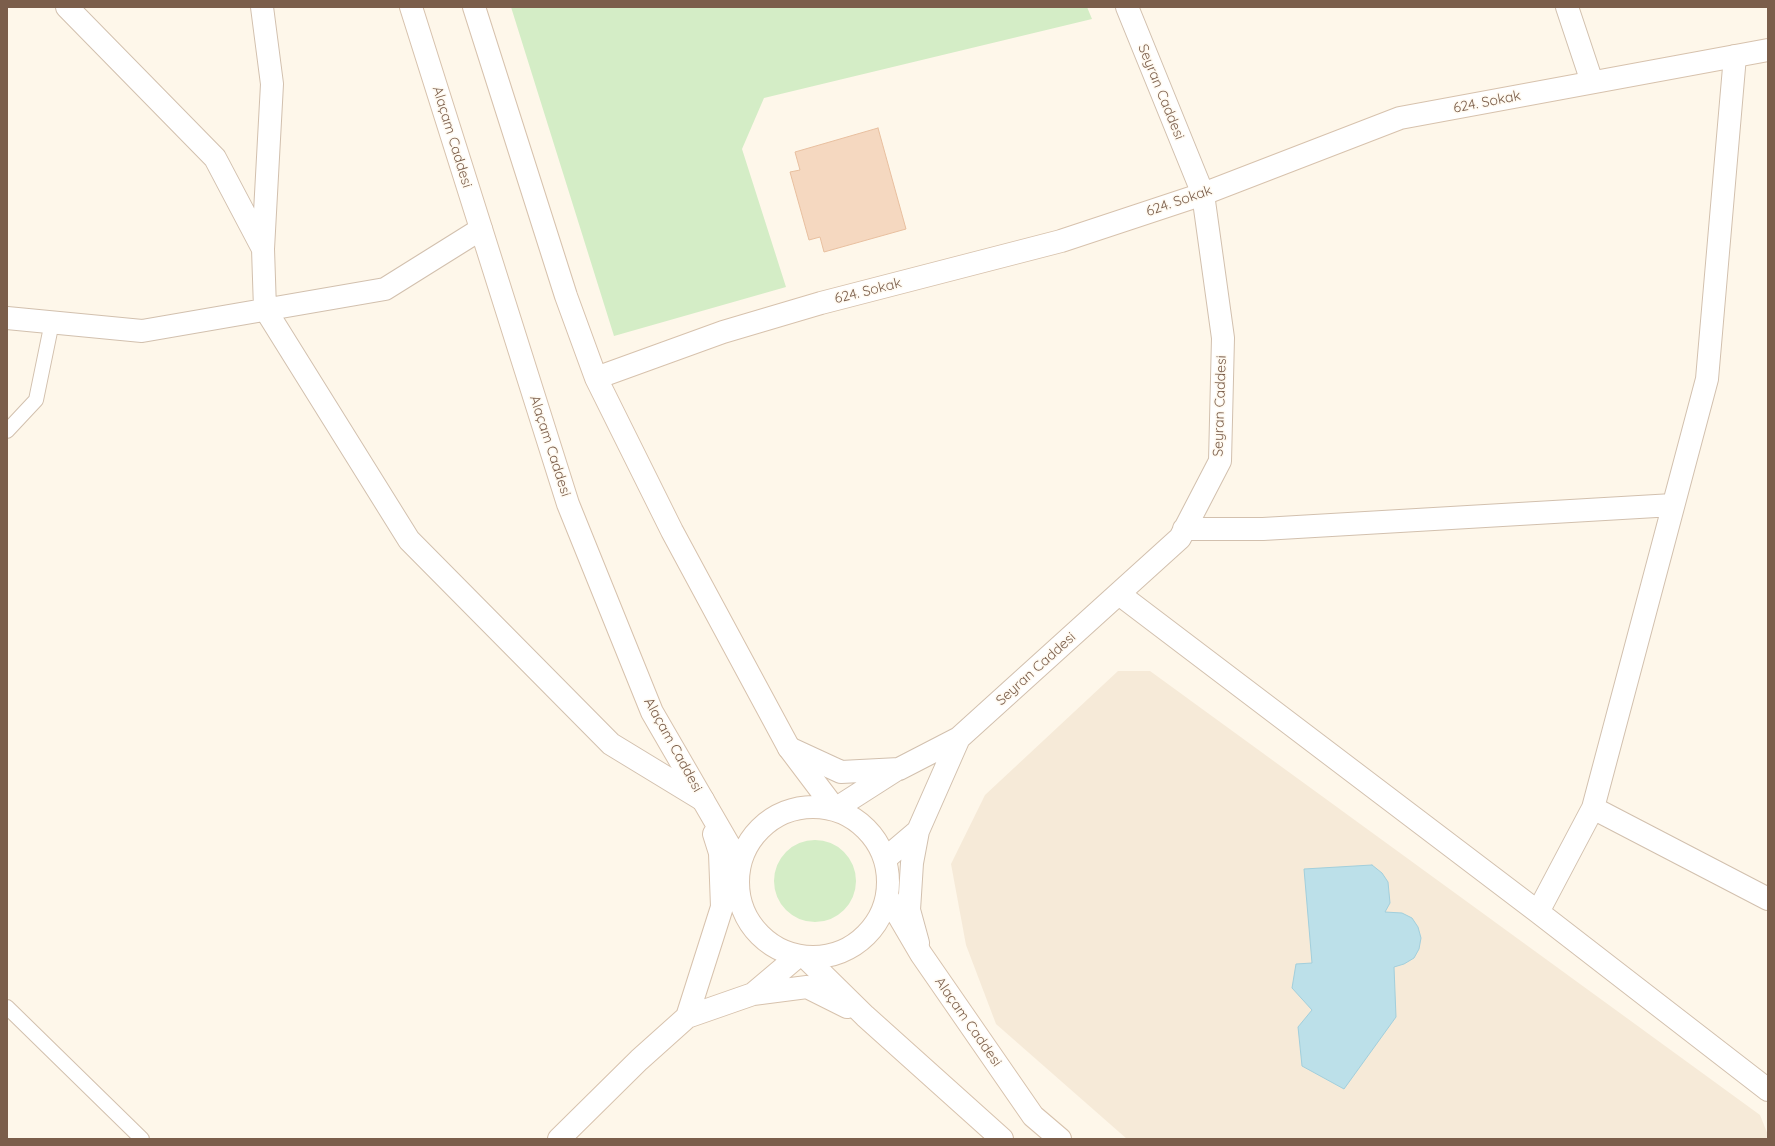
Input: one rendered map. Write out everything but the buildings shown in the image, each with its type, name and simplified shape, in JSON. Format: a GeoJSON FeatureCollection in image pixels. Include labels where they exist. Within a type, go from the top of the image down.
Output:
{"type":"FeatureCollection","features":[{"type":"Feature","properties":{"kind":"street"},"geometry":{"type":"LineString","coordinates":[[67,7],[216,158],[263,249]]}},
{"type":"Feature","properties":{"kind":"street"},"geometry":{"type":"LineString","coordinates":[[262,7],[272,84],[263,249],[265,309],[409,540],[611,744],[703,800],[720,853],[731,901],[746,916],[759,935],[777,948],[801,956],[824,957],[842,952],[858,943],[872,930],[881,914],[887,896],[888,877],[885,859],[874,837],[857,820],[835,809],[818,806],[800,807],[783,812],[768,821],[755,833],[746,848],[740,864],[738,880],[731,901],[687,1017]]}},
{"type":"Feature","properties":{"kind":"street","name":"Alaçam Caddesi"},"geometry":{"type":"LineString","coordinates":[[411,7],[568,504],[652,712],[740,864]]}},
{"type":"Feature","properties":{"kind":"street"},"geometry":{"type":"LineString","coordinates":[[474,7],[566,296],[596,378],[672,531],[789,748],[835,809]]}},
{"type":"Feature","properties":{"kind":"street","name":"Seyran Caddesi"},"geometry":{"type":"LineString","coordinates":[[835,809],[899,769],[958,738],[1119,594],[1180,538],[1220,461],[1223,338],[1203,194],[1127,7]]}},
{"type":"Feature","properties":{"kind":"street"},"geometry":{"type":"LineString","coordinates":[[1567,7],[1592,82]]}},
{"type":"Feature","properties":{"kind":"street","name":"624. Sokak"},"geometry":{"type":"LineString","coordinates":[[596,378],[723,332],[821,303],[1061,241],[1203,194],[1400,118],[1768,50]]}},
{"type":"Feature","properties":{"kind":"street"},"geometry":{"type":"LineString","coordinates":[[1538,912],[1592,808],[1707,379],[1735,56]]}},
{"type":"Feature","properties":{"kind":"street"},"geometry":{"type":"LineString","coordinates":[[7,318],[142,331],[386,289],[481,229]]}},
{"type":"Feature","properties":{"kind":"street"},"geometry":{"type":"LineString","coordinates":[[1184,529],[1263,529],[1673,505]]}},
{"type":"Feature","properties":{"kind":"street"},"geometry":{"type":"LineString","coordinates":[[1119,594],[1538,912],[1768,1090]]}},
{"type":"Feature","properties":{"kind":"street","name":"Seyran Caddesi"},"geometry":{"type":"LineString","coordinates":[[921,954],[909,910],[912,863],[918,831],[958,738]]}},
{"type":"Feature","properties":{"kind":"street","name":"Seyran Caddesi"},"geometry":{"type":"LineString","coordinates":[[789,748],[841,772],[899,769]]}},
{"type":"Feature","properties":{"kind":"street"},"geometry":{"type":"LineString","coordinates":[[1592,808],[1768,899]]}},
{"type":"Feature","properties":{"kind":"street","name":"Seyran Caddesi"},"geometry":{"type":"LineString","coordinates":[[885,859],[918,831]]}},
{"type":"Feature","properties":{"kind":"street","name":"Alaçam Caddesi"},"geometry":{"type":"LineString","coordinates":[[887,896],[921,954],[1033,1116],[1060,1139]]}},
{"type":"Feature","properties":{"kind":"street"},"geometry":{"type":"LineString","coordinates":[[753,994],[801,956]]}},
{"type":"Feature","properties":{"kind":"street"},"geometry":{"type":"LineString","coordinates":[[801,956],[865,1016],[1002,1139]]}},
{"type":"Feature","properties":{"kind":"street"},"geometry":{"type":"LineString","coordinates":[[559,1139],[639,1060],[687,1017],[753,994],[807,987],[865,1016]]}},
{"type":"Feature","properties":{"kind":"lane"},"geometry":{"type":"LineString","coordinates":[[7,431],[36,400],[52,322]]}},
{"type":"Feature","properties":{"kind":"lane"},"geometry":{"type":"LineString","coordinates":[[7,1007],[142,1139]]}},
{"type":"Feature","properties":{"kind":"shaded area"},"geometry":{"type":"Polygon","coordinates":[[[1118,671],[1150,671],[1760,1115],[1768,1135],[1768,1139],[1127,1139],[996,1024],[966,945],[951,864],[985,795],[1118,671]]]}},
{"type":"Feature","properties":{"kind":"green space"},"geometry":{"type":"Polygon","coordinates":[[[511,7],[1087,7],[1092,19],[764,98],[742,149],[786,287],[614,336],[511,7]]]}},
{"type":"Feature","properties":{"kind":"green space"},"geometry":{"type":"Polygon","coordinates":[[[815,840],[831,843],[844,852],[853,865],[856,881],[853,897],[844,910],[831,919],[815,922],[799,919],[786,910],[777,897],[774,881],[777,865],[786,852],[799,843],[815,840]]]}},
{"type":"Feature","properties":{"kind":"water"},"geometry":{"type":"Polygon","coordinates":[[[1372,865],[1382,873],[1388,882],[1390,903],[1385,912],[1402,913],[1412,918],[1418,927],[1421,938],[1419,949],[1414,958],[1404,964],[1394,967],[1396,1017],[1344,1089],[1302,1066],[1298,1027],[1312,1010],[1292,988],[1296,964],[1312,963],[1304,869],[1372,865]]]}}]}
